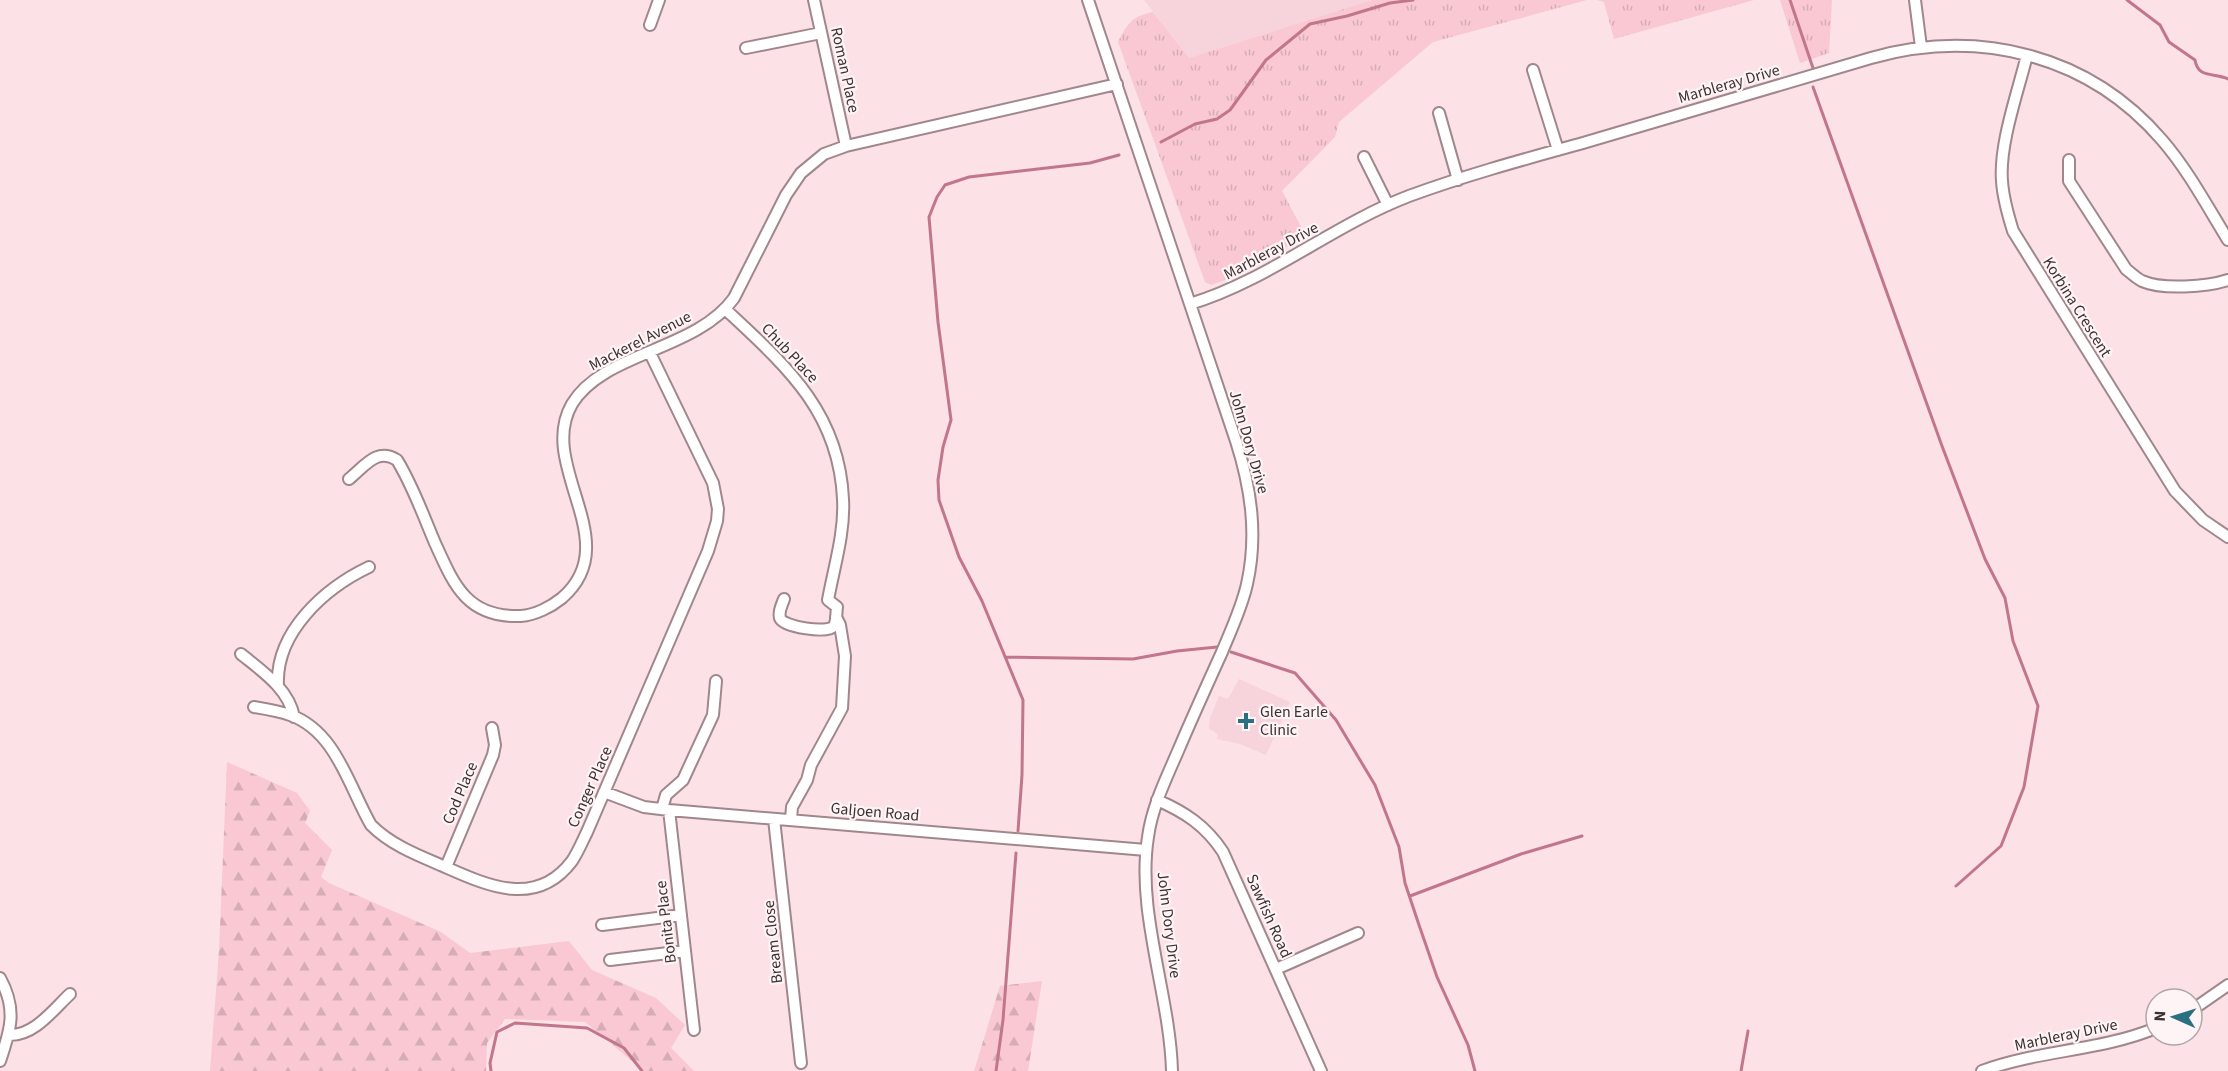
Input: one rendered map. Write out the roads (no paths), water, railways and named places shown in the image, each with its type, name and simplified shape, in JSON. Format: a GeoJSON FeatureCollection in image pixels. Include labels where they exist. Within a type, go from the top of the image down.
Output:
{"type":"FeatureCollection","features":[{"type":"Feature","properties":{"kind":"street"},"geometry":{"type":"LineString","coordinates":[[650,25],[659,0]]}},
{"type":"Feature","properties":{"kind":"street","name":"Roman Place"},"geometry":{"type":"LineString","coordinates":[[814,0],[846,146]]}},
{"type":"Feature","properties":{"kind":"street","name":"John Dory Drive"},"geometry":{"type":"LineString","coordinates":[[1088,0],[1246,473],[1252,508],[1252,553],[1247,585],[1236,619],[1157,800],[1150,823],[1146,850],[1149,904],[1172,1071]]}},
{"type":"Feature","properties":{"kind":"street"},"geometry":{"type":"LineString","coordinates":[[1915,0],[1921,47]]}},
{"type":"Feature","properties":{"kind":"street"},"geometry":{"type":"LineString","coordinates":[[746,48],[821,33]]}},
{"type":"Feature","properties":{"kind":"street","name":"Marbleray Drive"},"geometry":{"type":"LineString","coordinates":[[1190,304],[1250,280],[1388,205],[1458,180],[1870,58],[1921,47],[1975,46],[2006,50],[2069,70],[2091,81],[2125,104],[2164,142],[2228,240]]}},
{"type":"Feature","properties":{"kind":"street","name":"Korbina Crescent"},"geometry":{"type":"LineString","coordinates":[[2027,55],[2002,162],[2006,208],[2013,231],[2175,491],[2203,520],[2228,537]]}},
{"type":"Feature","properties":{"kind":"street"},"geometry":{"type":"LineString","coordinates":[[1533,70],[1558,150]]}},
{"type":"Feature","properties":{"kind":"street","name":"Mackerel Avenue"},"geometry":{"type":"LineString","coordinates":[[349,479],[382,454],[397,460],[451,580],[466,598],[479,608],[502,615],[525,615],[538,612],[560,599],[575,583],[584,564],[586,548],[582,514],[564,449],[565,424],[569,410],[578,395],[591,382],[605,373],[700,328],[725,309],[734,298],[786,195],[801,173],[824,154],[846,146],[1116,84]]}},
{"type":"Feature","properties":{"kind":"street"},"geometry":{"type":"LineString","coordinates":[[1439,113],[1458,180]]}},
{"type":"Feature","properties":{"kind":"street"},"geometry":{"type":"LineString","coordinates":[[1364,157],[1388,205]]}},
{"type":"Feature","properties":{"kind":"street"},"geometry":{"type":"LineString","coordinates":[[2069,160],[2069,181],[2126,269],[2135,277],[2148,283],[2167,286],[2228,280]]}},
{"type":"Feature","properties":{"kind":"street","name":"Chub Place"},"geometry":{"type":"LineString","coordinates":[[725,309],[797,379],[818,410],[832,444],[838,463],[843,500],[842,520],[828,600],[837,607],[836,617]]}},
{"type":"Feature","properties":{"kind":"street","name":"Conger Place"},"geometry":{"type":"LineString","coordinates":[[254,707],[294,717],[313,728],[330,746],[363,812],[380,834],[399,846],[491,886],[507,890],[533,888],[559,875],[576,855],[708,551],[717,521],[717,502],[713,483],[650,353]]}},
{"type":"Feature","properties":{"kind":"street"},"geometry":{"type":"LineString","coordinates":[[278,686],[281,658],[301,619],[347,580],[369,567]]}},
{"type":"Feature","properties":{"kind":"street"},"geometry":{"type":"LineString","coordinates":[[784,600],[780,607],[780,618],[784,622],[799,627],[827,630],[834,626],[836,617]]}},
{"type":"Feature","properties":{"kind":"street"},"geometry":{"type":"LineString","coordinates":[[791,820],[792,807],[807,780],[811,765],[842,708],[845,656],[840,625],[836,617]]}},
{"type":"Feature","properties":{"kind":"street"},"geometry":{"type":"LineString","coordinates":[[241,654],[278,686],[290,703],[294,717]]}},
{"type":"Feature","properties":{"kind":"street"},"geometry":{"type":"LineString","coordinates":[[665,810],[666,795],[683,780],[713,715],[716,681]]}},
{"type":"Feature","properties":{"kind":"street","name":"Cod Place"},"geometry":{"type":"LineString","coordinates":[[446,867],[493,755],[495,745],[492,728]]}},
{"type":"Feature","properties":{"kind":"street","name":"Galjoen Road"},"geometry":{"type":"LineString","coordinates":[[604,792],[635,804],[665,810],[1146,850]]}},
{"type":"Feature","properties":{"kind":"street","name":"Sawfish Road"},"geometry":{"type":"LineString","coordinates":[[1157,800],[1193,818],[1210,834],[1228,860],[1321,1071]]}},
{"type":"Feature","properties":{"kind":"street","name":"Bonita Place"},"geometry":{"type":"LineString","coordinates":[[665,810],[681,915],[694,1030]]}},
{"type":"Feature","properties":{"kind":"street","name":"Bream Close"},"geometry":{"type":"LineString","coordinates":[[774,819],[801,1063]]}},
{"type":"Feature","properties":{"kind":"street"},"geometry":{"type":"LineString","coordinates":[[602,926],[681,915]]}},
{"type":"Feature","properties":{"kind":"street"},"geometry":{"type":"LineString","coordinates":[[1276,969],[1358,933]]}},
{"type":"Feature","properties":{"kind":"street"},"geometry":{"type":"LineString","coordinates":[[610,960],[685,951]]}},
{"type":"Feature","properties":{"kind":"street"},"geometry":{"type":"LineString","coordinates":[[0,978],[11,1005],[12,1018],[0,1061]]}},
{"type":"Feature","properties":{"kind":"street"},"geometry":{"type":"LineString","coordinates":[[2204,1002],[2228,985]]}},
{"type":"Feature","properties":{"kind":"street"},"geometry":{"type":"LineString","coordinates":[[9,1035],[22,1035],[29,1031],[70,994]]}},
{"type":"Feature","properties":{"kind":"street","name":"Marbleray Drive"},"geometry":{"type":"LineString","coordinates":[[1982,1071],[2144,1032]]}},
{"type":"Feature","properties":{"kind":"street"},"geometry":{"type":"LineString","coordinates":[[2025,1060],[2028,1071]]}},
{"type":"Feature","properties":{"kind":"waterway"},"geometry":{"type":"LineString","coordinates":[[1161,142],[1195,124],[1217,119],[1230,110],[1266,60],[1310,24],[1390,3],[1413,0]]}},
{"type":"Feature","properties":{"kind":"waterway"},"geometry":{"type":"LineString","coordinates":[[1790,0],[1813,68]]}},
{"type":"Feature","properties":{"kind":"waterway"},"geometry":{"type":"LineString","coordinates":[[2127,0],[2160,25],[2169,42],[2195,60],[2199,70],[2228,79]]}},
{"type":"Feature","properties":{"kind":"waterway"},"geometry":{"type":"LineString","coordinates":[[1813,87],[1942,446],[1985,559],[2005,598],[2013,641],[2038,706],[2024,787],[2001,846],[1956,886]]}},
{"type":"Feature","properties":{"kind":"waterway"},"geometry":{"type":"LineString","coordinates":[[1018,831],[1022,775],[1023,700],[982,601],[959,557],[939,500],[938,480],[943,447],[951,420],[938,322],[929,217],[945,185],[969,177],[1090,163],[1119,155]]}},
{"type":"Feature","properties":{"kind":"waterway"},"geometry":{"type":"LineString","coordinates":[[1005,657],[1133,659],[1217,647]]}},
{"type":"Feature","properties":{"kind":"waterway"},"geometry":{"type":"LineString","coordinates":[[1231,652],[1295,673],[1336,720],[1375,785],[1399,847],[1405,883],[1437,977],[1468,1045],[1475,1071]]}},
{"type":"Feature","properties":{"kind":"waterway"},"geometry":{"type":"LineString","coordinates":[[1410,896],[1521,854],[1582,836]]}},
{"type":"Feature","properties":{"kind":"waterway"},"geometry":{"type":"LineString","coordinates":[[996,1071],[1003,1020],[1016,853]]}},
{"type":"Feature","properties":{"kind":"waterway"},"geometry":{"type":"LineString","coordinates":[[491,1071],[490,1063],[497,1032],[515,1023],[587,1028],[624,1048],[642,1071]]}},
{"type":"Feature","properties":{"kind":"waterway"},"geometry":{"type":"LineString","coordinates":[[1741,1071],[1748,1031]]}},
{"type":"Feature","properties":{"kind":"place","name":"Glen Earle Clinic"},"geometry":{"type":"Point","coordinates":[1246,721]}}]}
